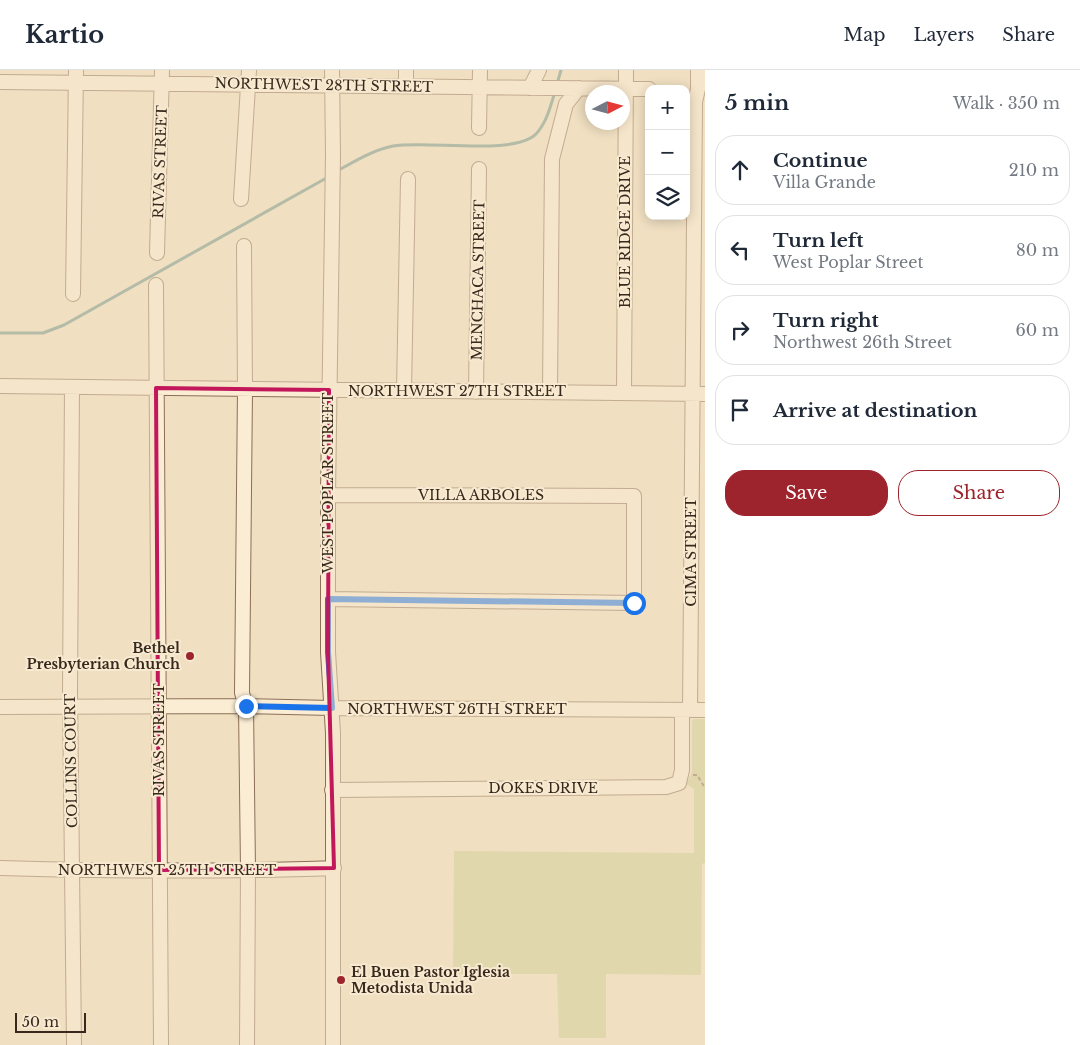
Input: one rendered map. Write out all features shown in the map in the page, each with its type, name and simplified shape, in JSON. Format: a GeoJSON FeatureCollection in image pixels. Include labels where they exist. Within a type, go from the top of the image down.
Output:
{"type":"FeatureCollection","features":[{"type":"Feature","properties":{"kind":"street","name":"WEST POPLAR STREET"},"geometry":{"type":"LineString","coordinates":[[332,70],[333,155],[329,390],[328,652],[333,733],[333,1045]]}},
{"type":"Feature","properties":{"kind":"street"},"geometry":{"type":"LineString","coordinates":[[406,70],[406,86]]}},
{"type":"Feature","properties":{"kind":"street"},"geometry":{"type":"LineString","coordinates":[[480,70],[480,128]]}},
{"type":"Feature","properties":{"kind":"street"},"geometry":{"type":"LineString","coordinates":[[530,88],[539,70]]}},
{"type":"Feature","properties":{"kind":"street","name":"BLUE RIDGE DRIVE"},"geometry":{"type":"LineString","coordinates":[[626,70],[626,85]]}},
{"type":"Feature","properties":{"kind":"street","name":"CIMA STREET"},"geometry":{"type":"LineString","coordinates":[[686,710],[699,394],[695,102],[698,70]]}},
{"type":"Feature","properties":{"kind":"street","name":"NORTHWEST 28TH STREET"},"geometry":{"type":"LineString","coordinates":[[0,82],[76,76],[249,77],[332,85],[585,88]]}},
{"type":"Feature","properties":{"kind":"street"},"geometry":{"type":"LineString","coordinates":[[73,294],[76,76]]}},
{"type":"Feature","properties":{"kind":"street","name":"RIVAS STREET"},"geometry":{"type":"LineString","coordinates":[[157,253],[162,77]]}},
{"type":"Feature","properties":{"kind":"street"},"geometry":{"type":"LineString","coordinates":[[241,199],[249,77]]}},
{"type":"Feature","properties":{"kind":"street"},"geometry":{"type":"LineString","coordinates":[[550,392],[552,159],[566,104],[575,88]]}},
{"type":"Feature","properties":{"kind":"street","name":"NORTHWEST 28TH STREET"},"geometry":{"type":"LineString","coordinates":[[630,89],[645,89]]}},
{"type":"Feature","properties":{"kind":"street","name":"BLUE RIDGE DRIVE"},"geometry":{"type":"LineString","coordinates":[[624,393],[626,130]]}},
{"type":"Feature","properties":{"kind":"street","name":"MENCHACA STREET"},"geometry":{"type":"LineString","coordinates":[[476,392],[479,169]]}},
{"type":"Feature","properties":{"kind":"street"},"geometry":{"type":"LineString","coordinates":[[404,391],[408,179]]}},
{"type":"Feature","properties":{"kind":"street"},"geometry":{"type":"LineString","coordinates":[[244,246],[245,389],[242,693],[246,706],[248,870],[247,1045]]}},
{"type":"Feature","properties":{"kind":"street","name":"RIVAS STREET"},"geometry":{"type":"LineString","coordinates":[[156,284],[161,1045]]}},
{"type":"Feature","properties":{"kind":"street","name":"NORTHWEST 27TH STREET"},"geometry":{"type":"LineString","coordinates":[[0,386],[699,394]]}},
{"type":"Feature","properties":{"kind":"street","name":"COLLINS COURT"},"geometry":{"type":"LineString","coordinates":[[72,387],[70,693],[72,706],[74,1045]]}},
{"type":"Feature","properties":{"kind":"street","name":"VILLA ARBOLES"},"geometry":{"type":"LineString","coordinates":[[328,495],[634,496],[634,603],[328,599]]}},
{"type":"Feature","properties":{"kind":"street","name":"NORTHWEST 26TH STREET"},"geometry":{"type":"LineString","coordinates":[[0,707],[246,706],[705,710]]}},
{"type":"Feature","properties":{"kind":"street"},"geometry":{"type":"LineString","coordinates":[[681,778],[686,710]]}},
{"type":"Feature","properties":{"kind":"street","name":"DOKES DRIVE"},"geometry":{"type":"LineString","coordinates":[[332,790],[666,787],[677,784],[681,778]]}},
{"type":"Feature","properties":{"kind":"street","name":"NORTHWEST 25TH STREET"},"geometry":{"type":"LineString","coordinates":[[0,868],[248,870],[334,868]]}},
{"type":"Feature","properties":{"kind":"path"},"geometry":{"type":"LineString","coordinates":[[681,778],[696,775],[705,788]]}},
{"type":"Feature","properties":{"kind":"highlighted area"},"geometry":{"type":"Polygon","coordinates":[[[156,388],[329,390],[328,652],[334,868],[159,870],[156,388]]]}},
{"type":"Feature","properties":{"kind":"green space"},"geometry":{"type":"Polygon","coordinates":[[[694,719],[705,719],[705,863],[702,864],[701,975],[606,974],[606,1038],[559,1038],[557,974],[453,974],[454,851],[694,853],[694,789],[686,784],[692,772],[692,721],[694,719]]]}},
{"type":"Feature","properties":{"kind":"waterway"},"geometry":{"type":"LineString","coordinates":[[557,84],[561,70]]}},
{"type":"Feature","properties":{"kind":"waterway"},"geometry":{"type":"LineString","coordinates":[[337,171],[371,153],[393,146],[490,146],[525,141],[536,134],[543,124],[555,92]]}},
{"type":"Feature","properties":{"kind":"waterway"},"geometry":{"type":"LineString","coordinates":[[0,333],[43,333],[64,325],[330,176]]}},
{"type":"Feature","properties":{"kind":"place","name":"Bethel Presbyterian Church"},"geometry":{"type":"Point","coordinates":[190,656]}},
{"type":"Feature","properties":{"kind":"place","name":"El Buen Pastor Iglesia Metodista Unida"},"geometry":{"type":"Point","coordinates":[341,980]}},
{"type":"Feature","properties":{"kind":"route"},"geometry":{"type":"LineString","coordinates":[[246,706],[332,708],[328,652],[328,599],[634,603]]}}]}
